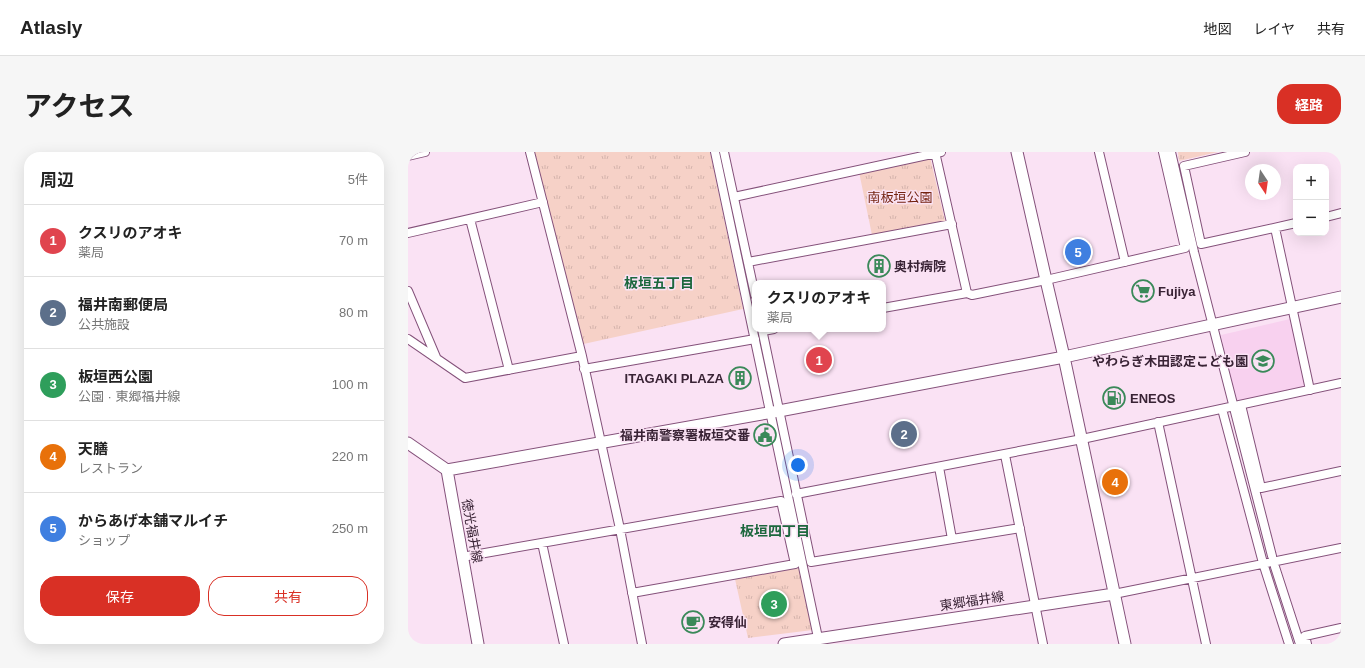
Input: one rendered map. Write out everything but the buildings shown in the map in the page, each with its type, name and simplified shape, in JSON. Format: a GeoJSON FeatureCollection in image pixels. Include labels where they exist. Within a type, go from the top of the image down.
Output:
{"type":"FeatureCollection","features":[{"type":"Feature","properties":{"kind":"street"},"geometry":{"type":"LineString","coordinates":[[408,156],[425,152]]}},
{"type":"Feature","properties":{"kind":"street"},"geometry":{"type":"LineString","coordinates":[[530,152],[582,356],[620,529],[642,644]]}},
{"type":"Feature","properties":{"kind":"street"},"geometry":{"type":"LineString","coordinates":[[715,152],[752,325]]}},
{"type":"Feature","properties":{"kind":"street"},"geometry":{"type":"LineString","coordinates":[[724,152],[752,281]]}},
{"type":"Feature","properties":{"kind":"street"},"geometry":{"type":"LineString","coordinates":[[734,197],[937,152],[967,292]]}},
{"type":"Feature","properties":{"kind":"street"},"geometry":{"type":"LineString","coordinates":[[1017,152],[1064,357],[1125,644]]}},
{"type":"Feature","properties":{"kind":"street"},"geometry":{"type":"LineString","coordinates":[[1099,152],[1125,262]]}},
{"type":"Feature","properties":{"kind":"street"},"geometry":{"type":"LineString","coordinates":[[886,307],[967,292],[972,295],[1046,280],[1185,248],[1163,152]]}},
{"type":"Feature","properties":{"kind":"street"},"geometry":{"type":"LineString","coordinates":[[1171,152],[1194,252],[1213,324],[1238,405],[1261,488],[1341,471]]}},
{"type":"Feature","properties":{"kind":"street"},"geometry":{"type":"LineString","coordinates":[[1245,152],[1184,166],[1201,244],[1293,224]]}},
{"type":"Feature","properties":{"kind":"street"},"geometry":{"type":"LineString","coordinates":[[408,233],[543,202]]}},
{"type":"Feature","properties":{"kind":"street"},"geometry":{"type":"LineString","coordinates":[[1329,216],[1341,213]]}},
{"type":"Feature","properties":{"kind":"street"},"geometry":{"type":"LineString","coordinates":[[470,219],[509,370]]}},
{"type":"Feature","properties":{"kind":"street"},"geometry":{"type":"LineString","coordinates":[[748,262],[952,224]]}},
{"type":"Feature","properties":{"kind":"street"},"geometry":{"type":"LineString","coordinates":[[1275,228],[1310,390]]}},
{"type":"Feature","properties":{"kind":"street"},"geometry":{"type":"LineString","coordinates":[[408,291],[436,358]]}},
{"type":"Feature","properties":{"kind":"street"},"geometry":{"type":"LineString","coordinates":[[408,443],[447,470],[775,412],[1064,357],[1341,297]]}},
{"type":"Feature","properties":{"kind":"street"},"geometry":{"type":"LineString","coordinates":[[754,332],[796,494],[811,562],[1020,528]]}},
{"type":"Feature","properties":{"kind":"street"},"geometry":{"type":"LineString","coordinates":[[763,332],[775,412],[817,633]]}},
{"type":"Feature","properties":{"kind":"street"},"geometry":{"type":"LineString","coordinates":[[408,339],[465,378],[582,356]]}},
{"type":"Feature","properties":{"kind":"street"},"geometry":{"type":"LineString","coordinates":[[584,369],[755,339]]}},
{"type":"Feature","properties":{"kind":"street"},"geometry":{"type":"LineString","coordinates":[[796,494],[1005,455],[1341,383]]}},
{"type":"Feature","properties":{"kind":"street"},"geometry":{"type":"LineString","coordinates":[[1238,405],[1272,556]]}},
{"type":"Feature","properties":{"kind":"street"},"geometry":{"type":"LineString","coordinates":[[1222,409],[1263,564],[1289,644]]}},
{"type":"Feature","properties":{"kind":"street"},"geometry":{"type":"LineString","coordinates":[[1158,422],[1206,644]]}},
{"type":"Feature","properties":{"kind":"street"},"geometry":{"type":"LineString","coordinates":[[1005,455],[1043,644]]}},
{"type":"Feature","properties":{"kind":"street"},"geometry":{"type":"LineString","coordinates":[[939,467],[952,539]]}},
{"type":"Feature","properties":{"kind":"street","name":"徳光福井線"},"geometry":{"type":"LineString","coordinates":[[447,470],[478,644]]}},
{"type":"Feature","properties":{"kind":"street"},"geometry":{"type":"LineString","coordinates":[[462,557],[781,500],[794,564],[632,593]]}},
{"type":"Feature","properties":{"kind":"street"},"geometry":{"type":"LineString","coordinates":[[542,543],[564,644]]}},
{"type":"Feature","properties":{"kind":"street"},"geometry":{"type":"LineString","coordinates":[[1114,594],[1341,548]]}},
{"type":"Feature","properties":{"kind":"street"},"geometry":{"type":"LineString","coordinates":[[1275,567],[1300,644]]}},
{"type":"Feature","properties":{"kind":"street","name":"東郷福井線"},"geometry":{"type":"LineString","coordinates":[[784,644],[1114,594]]}},
{"type":"Feature","properties":{"kind":"street"},"geometry":{"type":"LineString","coordinates":[[1307,644],[1305,636],[1341,628]]}},
{"type":"Feature","properties":{"kind":"shaded area","name":"やわらぎ木田認定こども園"},"geometry":{"type":"Polygon","coordinates":[[[1290,319],[1305,387],[1236,403],[1221,335],[1290,319]]]}},
{"type":"Feature","properties":{"kind":"green space"},"geometry":{"type":"Polygon","coordinates":[[[530,152],[710,152],[743,309],[579,345],[530,152]]]}},
{"type":"Feature","properties":{"kind":"green space"},"geometry":{"type":"Polygon","coordinates":[[[1178,152],[1218,152],[1179,161],[1178,152]]]}},
{"type":"Feature","properties":{"kind":"green space","name":"南板垣公園"},"geometry":{"type":"Polygon","coordinates":[[[930,157],[945,221],[872,235],[859,172],[930,157]]]}},
{"type":"Feature","properties":{"kind":"green space"},"geometry":{"type":"Polygon","coordinates":[[[800,568],[813,630],[748,638],[735,579],[800,568]]]}},
{"type":"Feature","properties":{"kind":"place","name":"からあげ本舗マルイチ"},"geometry":{"type":"Point","coordinates":[1078,252]}},
{"type":"Feature","properties":{"kind":"place","name":"奥村病院"},"geometry":{"type":"Point","coordinates":[879,266]}},
{"type":"Feature","properties":{"kind":"place","name":"Fujiya"},"geometry":{"type":"Point","coordinates":[1143,291]}},
{"type":"Feature","properties":{"kind":"place","name":"クスリのアオキ"},"geometry":{"type":"Point","coordinates":[819,360]}},
{"type":"Feature","properties":{"kind":"place","name":"やわらぎ木田認定こども園"},"geometry":{"type":"Point","coordinates":[1263,361]}},
{"type":"Feature","properties":{"kind":"place","name":"ITAGAKI PLAZA"},"geometry":{"type":"Point","coordinates":[740,378]}},
{"type":"Feature","properties":{"kind":"place","name":"ENEOS"},"geometry":{"type":"Point","coordinates":[1114,398]}},
{"type":"Feature","properties":{"kind":"place","name":"福井南郵便局"},"geometry":{"type":"Point","coordinates":[904,434]}},
{"type":"Feature","properties":{"kind":"place","name":"福井南警察署板垣交番"},"geometry":{"type":"Point","coordinates":[765,435]}},
{"type":"Feature","properties":{"kind":"place","name":"天膳"},"geometry":{"type":"Point","coordinates":[1115,482]}},
{"type":"Feature","properties":{"kind":"place","name":"板垣西公園"},"geometry":{"type":"Point","coordinates":[774,604]}},
{"type":"Feature","properties":{"kind":"place","name":"安得仙"},"geometry":{"type":"Point","coordinates":[693,622]}},
{"type":"Feature","properties":{"kind":"district","name":"板垣五丁目"},"geometry":{"type":"Point","coordinates":[659,283]}},
{"type":"Feature","properties":{"kind":"district","name":"板垣四丁目"},"geometry":{"type":"Point","coordinates":[775,531]}}]}
